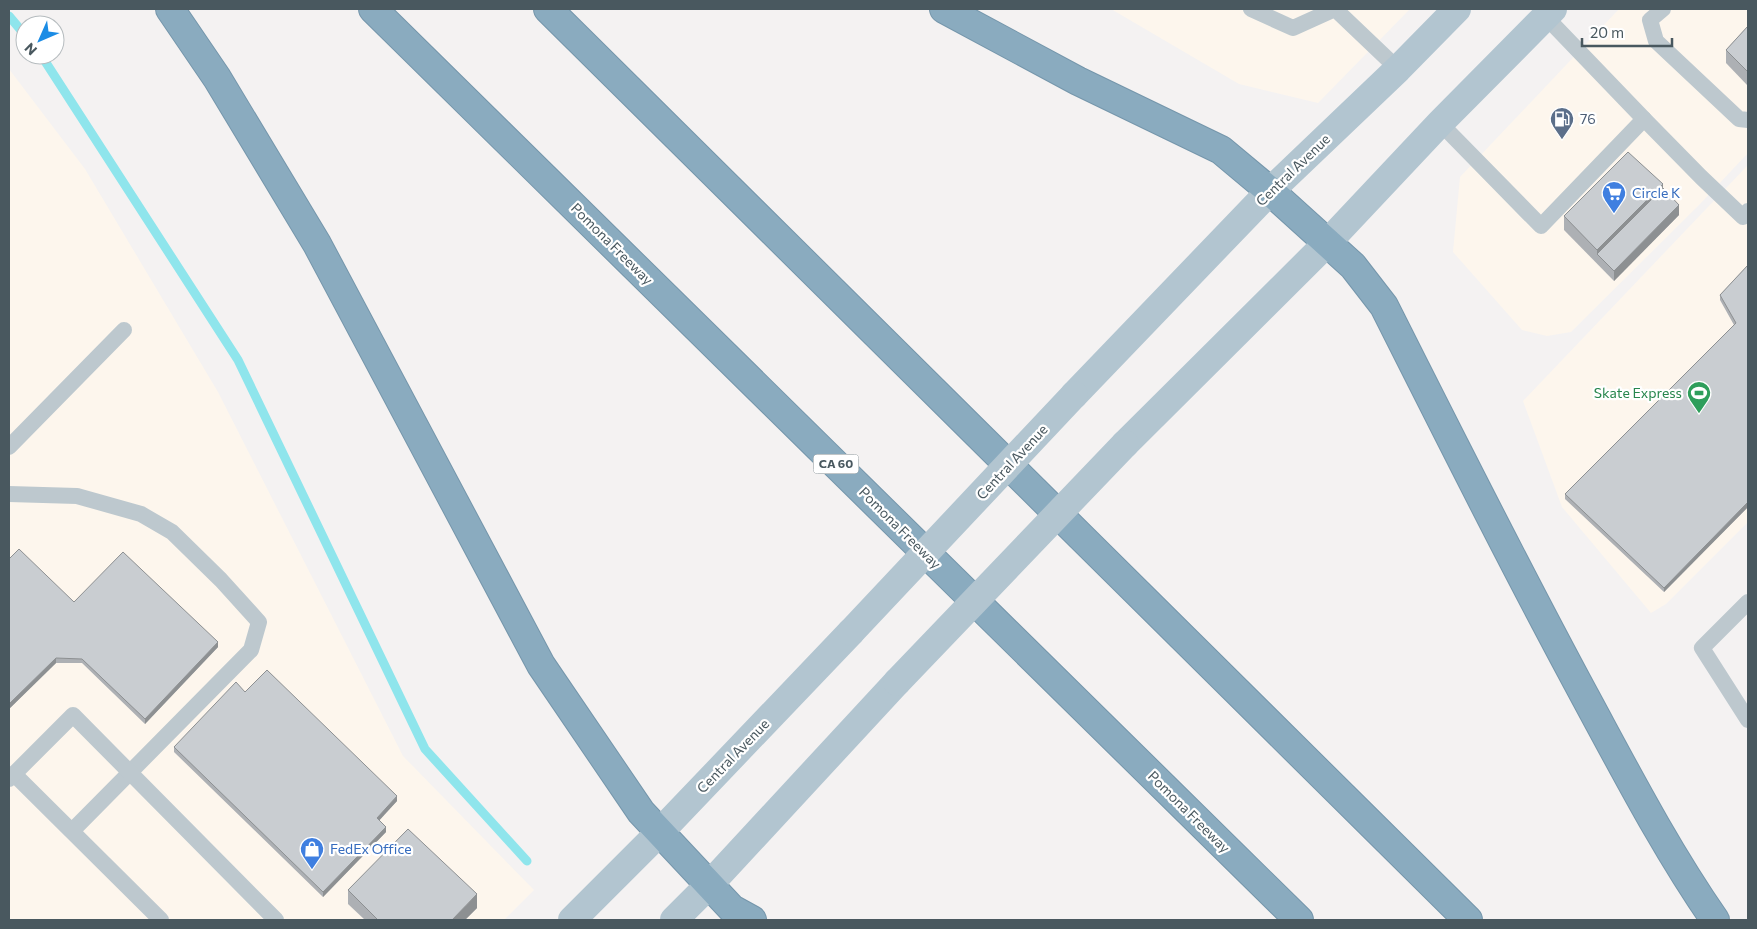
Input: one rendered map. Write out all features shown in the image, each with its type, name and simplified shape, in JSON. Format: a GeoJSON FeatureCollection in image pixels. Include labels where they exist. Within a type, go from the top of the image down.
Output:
{"type":"FeatureCollection","features":[{"type":"Feature","properties":{"kind":"highway"},"geometry":{"type":"LineString","coordinates":[[170,9],[217,78],[317,244],[541,665],[636,804],[659,833],[710,884],[732,910],[752,920]]}},
{"type":"Feature","properties":{"kind":"highway","name":"Pomona Freeway"},"geometry":{"type":"LineString","coordinates":[[373,9],[1299,920]]}},
{"type":"Feature","properties":{"kind":"highway"},"geometry":{"type":"LineString","coordinates":[[548,9],[1468,920]]}},
{"type":"Feature","properties":{"kind":"highway"},"geometry":{"type":"LineString","coordinates":[[944,9],[1078,82],[1221,150],[1270,191],[1353,266],[1384,306],[1548,628],[1629,778],[1699,898],[1715,920]]}},
{"type":"Feature","properties":{"kind":"main road","name":"Central Avenue"},"geometry":{"type":"LineString","coordinates":[[572,920],[659,833],[1270,191],[1398,69],[1457,9]]}},
{"type":"Feature","properties":{"kind":"main road"},"geometry":{"type":"LineString","coordinates":[[674,920],[710,884],[897,682],[1125,444],[1328,242],[1440,123],[1549,12]]}},
{"type":"Feature","properties":{"kind":"lane"},"geometry":{"type":"LineString","coordinates":[[1251,9],[1293,28],[1335,9],[1398,69]]}},
{"type":"Feature","properties":{"kind":"lane"},"geometry":{"type":"LineString","coordinates":[[1663,9],[1650,20],[1656,41],[1739,119],[1748,120]]}},
{"type":"Feature","properties":{"kind":"lane"},"geometry":{"type":"LineString","coordinates":[[1549,12],[1644,119],[1743,217],[1748,211]]}},
{"type":"Feature","properties":{"kind":"lane"},"geometry":{"type":"LineString","coordinates":[[1440,123],[1542,226],[1644,119]]}},
{"type":"Feature","properties":{"kind":"lane"},"geometry":{"type":"LineString","coordinates":[[9,447],[124,330]]}},
{"type":"Feature","properties":{"kind":"lane"},"geometry":{"type":"LineString","coordinates":[[9,494],[77,496],[142,514],[172,532],[221,580],[259,622],[251,650],[128,772],[72,831]]}},
{"type":"Feature","properties":{"kind":"lane"},"geometry":{"type":"LineString","coordinates":[[1748,602],[1702,648],[1748,720]]}},
{"type":"Feature","properties":{"kind":"lane"},"geometry":{"type":"LineString","coordinates":[[161,920],[72,831],[12,776],[73,715],[276,920]]}},
{"type":"Feature","properties":{"kind":"shaded area"},"geometry":{"type":"Polygon","coordinates":[[[1111,9],[1410,9],[1318,103],[1239,84],[1111,9]]]}},
{"type":"Feature","properties":{"kind":"shaded area"},"geometry":{"type":"Polygon","coordinates":[[[1619,9],[1748,9],[1748,153],[1700,204],[1571,332],[1547,336],[1522,330],[1453,252],[1460,177],[1619,9]]]}},
{"type":"Feature","properties":{"kind":"shaded area"},"geometry":{"type":"Polygon","coordinates":[[[9,69],[85,169],[218,392],[403,756],[534,890],[504,920],[9,920],[9,69]]]}},
{"type":"Feature","properties":{"kind":"shaded area"},"geometry":{"type":"Polygon","coordinates":[[[1748,165],[1748,522],[1666,604],[1651,613],[1562,507],[1523,401],[1748,165]]]}},
{"type":"Feature","properties":{"kind":"building"},"geometry":{"type":"Polygon","coordinates":[[[1748,26],[1748,72],[1726,50],[1748,26]]]}},
{"type":"Feature","properties":{"kind":"building","name":"Circle K"},"geometry":{"type":"Polygon","coordinates":[[[1628,152],[1663,184],[1597,250],[1564,216],[1628,152]]]}},
{"type":"Feature","properties":{"kind":"building"},"geometry":{"type":"Polygon","coordinates":[[[1663,188],[1679,205],[1614,271],[1597,254],[1663,188]]]}},
{"type":"Feature","properties":{"kind":"building","name":"Skate Express"},"geometry":{"type":"Polygon","coordinates":[[[1748,265],[1748,502],[1664,588],[1565,494],[1736,323],[1720,295],[1748,265]]]}},
{"type":"Feature","properties":{"kind":"building"},"geometry":{"type":"Polygon","coordinates":[[[19,549],[74,602],[123,552],[218,642],[145,719],[82,659],[56,658],[9,704],[9,559],[19,549]]]}},
{"type":"Feature","properties":{"kind":"building"},"geometry":{"type":"Polygon","coordinates":[[[267,670],[397,796],[377,818],[386,827],[323,892],[174,747],[236,682],[245,692],[267,670]]]}},
{"type":"Feature","properties":{"kind":"building"},"geometry":{"type":"Polygon","coordinates":[[[408,829],[477,894],[452,920],[378,920],[348,890],[408,829]]]}},
{"type":"Feature","properties":{"kind":"waterway"},"geometry":{"type":"LineString","coordinates":[[9,16],[15,23]]}},
{"type":"Feature","properties":{"kind":"waterway"},"geometry":{"type":"LineString","coordinates":[[47,65],[238,360],[425,749],[527,861]]}},
{"type":"Feature","properties":{"kind":"place","name":"76"},"geometry":{"type":"Point","coordinates":[1562,140]}},
{"type":"Feature","properties":{"kind":"place","name":"Circle K"},"geometry":{"type":"Point","coordinates":[1614,214]}},
{"type":"Feature","properties":{"kind":"place","name":"Skate Express"},"geometry":{"type":"Point","coordinates":[1699,414]}},
{"type":"Feature","properties":{"kind":"place","name":"FedEx Office"},"geometry":{"type":"Point","coordinates":[312,870]}}]}
